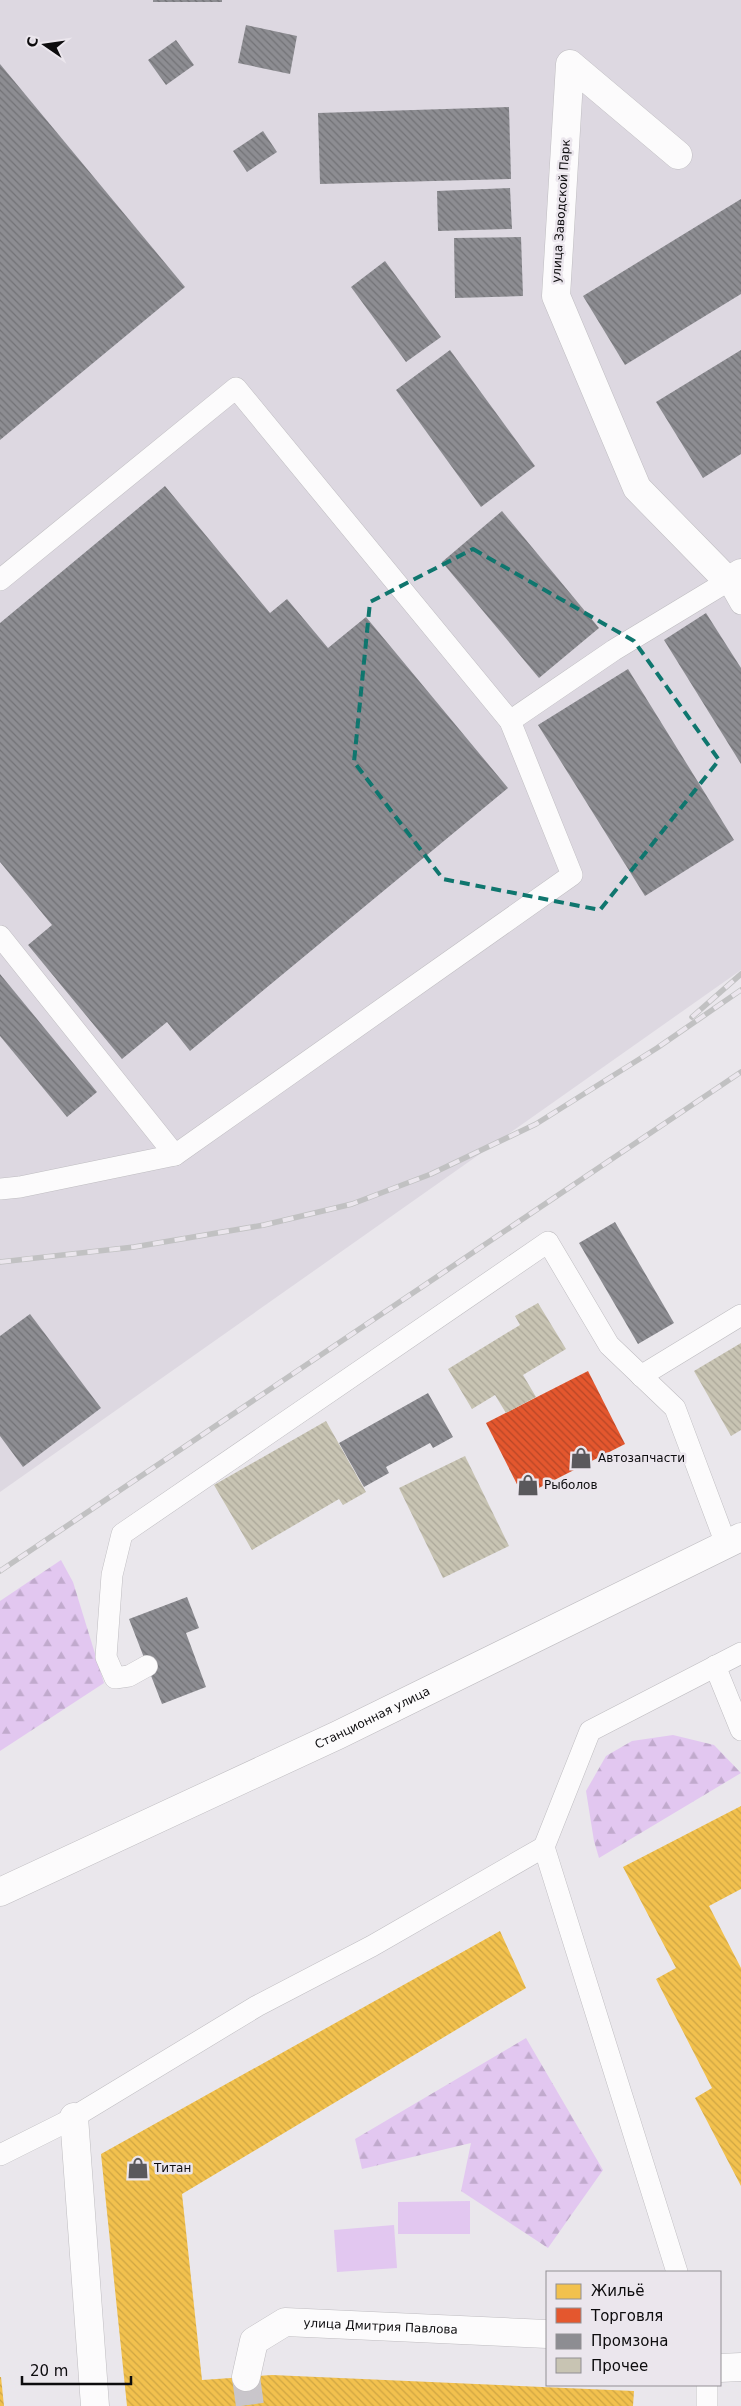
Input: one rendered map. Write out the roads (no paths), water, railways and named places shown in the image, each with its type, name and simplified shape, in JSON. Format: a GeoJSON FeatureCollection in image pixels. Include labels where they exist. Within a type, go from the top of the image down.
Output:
{"type":"FeatureCollection","features":[{"type":"Feature","properties":{"kind":"street","name":"улица Заводской Парк"},"geometry":{"type":"LineString","coordinates":[[678,155],[570,64],[556,296],[637,488],[737,586]]}},
{"type":"Feature","properties":{"kind":"street","name":"Станционная улица"},"geometry":{"type":"LineString","coordinates":[[0,1892],[338,1735],[734,1540]]}},
{"type":"Feature","properties":{"kind":"street"},"geometry":{"type":"LineString","coordinates":[[74,2117],[95,2406]]}},
{"type":"Feature","properties":{"kind":"street","name":"улица Дмитрия Павлова"},"geometry":{"type":"LineString","coordinates":[[246,2377],[254,2341],[285,2322],[546,2334]]}},
{"type":"Feature","properties":{"kind":"street"},"geometry":{"type":"LineString","coordinates":[[721,2368],[741,2367]]}},
{"type":"Feature","properties":{"kind":"lane"},"geometry":{"type":"LineString","coordinates":[[0,580],[236,388],[510,721],[572,876],[175,1155],[20,1187],[0,1189]]}},
{"type":"Feature","properties":{"kind":"lane"},"geometry":{"type":"LineString","coordinates":[[510,721],[614,650],[737,586]]}},
{"type":"Feature","properties":{"kind":"lane"},"geometry":{"type":"LineString","coordinates":[[0,936],[175,1155]]}},
{"type":"Feature","properties":{"kind":"lane"},"geometry":{"type":"LineString","coordinates":[[147,1666],[128,1676],[115,1678],[106,1657],[112,1575],[122,1534],[548,1242],[609,1345],[675,1408],[734,1540]]}},
{"type":"Feature","properties":{"kind":"lane"},"geometry":{"type":"LineString","coordinates":[[641,1376],[741,1316]]}},
{"type":"Feature","properties":{"kind":"lane"},"geometry":{"type":"LineString","coordinates":[[0,2156],[74,2117],[257,2006],[372,1946],[544,1847],[590,1731],[741,1653]]}},
{"type":"Feature","properties":{"kind":"lane"},"geometry":{"type":"LineString","coordinates":[[715,1666],[741,1730]]}},
{"type":"Feature","properties":{"kind":"lane"},"geometry":{"type":"LineString","coordinates":[[544,1847],[677,2271]]}},
{"type":"Feature","properties":{"kind":"lane"},"geometry":{"type":"LineString","coordinates":[[707,2386],[707,2406]]}},
{"type":"Feature","properties":{"kind":"tunnel"},"geometry":{"type":"LineString","coordinates":[[246,2377],[250,2406]]}},
{"type":"Feature","properties":{"kind":"railway"},"geometry":{"type":"LineString","coordinates":[[692,1017],[741,974]]}},
{"type":"Feature","properties":{"kind":"railway"},"geometry":{"type":"LineString","coordinates":[[0,1262],[134,1247],[264,1225],[352,1204],[431,1174],[536,1124],[657,1048],[741,990]]}},
{"type":"Feature","properties":{"kind":"railway"},"geometry":{"type":"LineString","coordinates":[[0,1571],[741,1072]]}},
{"type":"Feature","properties":{"kind":"place","name":"Автозапчасти"},"geometry":{"type":"Point","coordinates":[581,1458]}},
{"type":"Feature","properties":{"kind":"place","name":"Рыболов"},"geometry":{"type":"Point","coordinates":[528,1485]}},
{"type":"Feature","properties":{"kind":"place","name":"Титан"},"geometry":{"type":"Point","coordinates":[138,2168]}}]}
